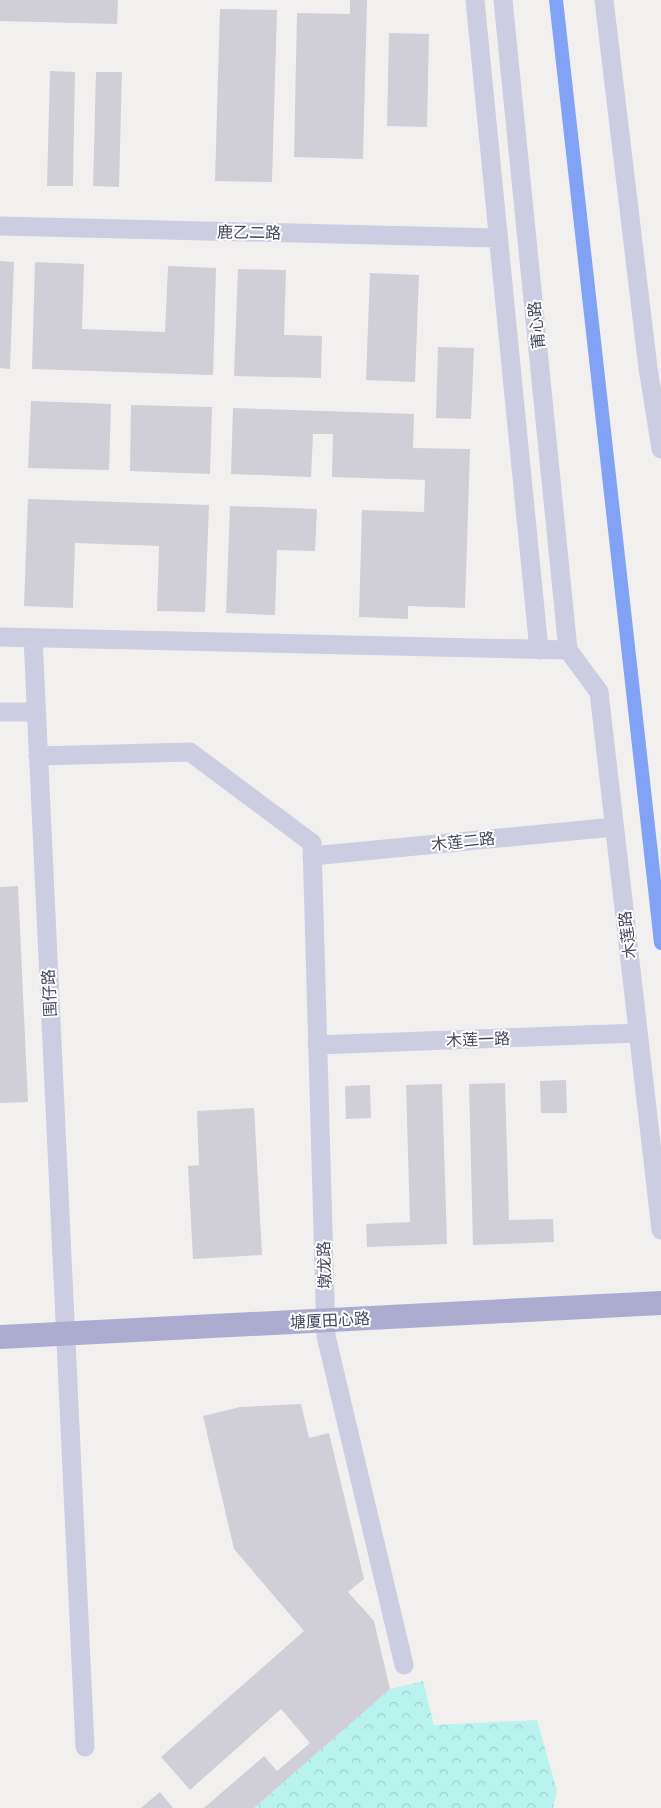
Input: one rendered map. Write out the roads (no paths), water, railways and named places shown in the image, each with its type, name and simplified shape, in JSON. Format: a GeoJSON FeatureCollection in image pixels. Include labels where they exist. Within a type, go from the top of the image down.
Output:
{"type":"FeatureCollection","features":[{"type":"Feature","properties":{"kind":"main road","name":"塘厦田心路"},"geometry":{"type":"LineString","coordinates":[[326,1328],[661,1303]]}},
{"type":"Feature","properties":{"kind":"main road","name":"塘厦田心路"},"geometry":{"type":"LineString","coordinates":[[0,1337],[66,1341],[326,1328],[661,1319]]}},
{"type":"Feature","properties":{"kind":"main road","name":"塘厦田心路"},"geometry":{"type":"LineString","coordinates":[[0,1352],[66,1341]]}},
{"type":"Feature","properties":{"kind":"street","name":"莆心路"},"geometry":{"type":"LineString","coordinates":[[474,0],[539,650]]}},
{"type":"Feature","properties":{"kind":"street","name":"莆心路"},"geometry":{"type":"LineString","coordinates":[[503,0],[568,650]]}},
{"type":"Feature","properties":{"kind":"street"},"geometry":{"type":"LineString","coordinates":[[604,0],[648,368],[661,449]]}},
{"type":"Feature","properties":{"kind":"street","name":"鹿乙二路"},"geometry":{"type":"LineString","coordinates":[[0,226],[498,238]]}},
{"type":"Feature","properties":{"kind":"street"},"geometry":{"type":"LineString","coordinates":[[0,637],[568,650]]}},
{"type":"Feature","properties":{"kind":"street","name":"围仔路"},"geometry":{"type":"LineString","coordinates":[[33,638],[85,1747]]}},
{"type":"Feature","properties":{"kind":"street","name":"木莲路"},"geometry":{"type":"LineString","coordinates":[[568,650],[599,692],[661,1230]]}},
{"type":"Feature","properties":{"kind":"street"},"geometry":{"type":"LineString","coordinates":[[0,712],[36,712]]}},
{"type":"Feature","properties":{"kind":"street"},"geometry":{"type":"LineString","coordinates":[[38,756],[190,752],[312,843],[312,856]]}},
{"type":"Feature","properties":{"kind":"street","name":"木莲二路"},"geometry":{"type":"LineString","coordinates":[[312,856],[614,827]]}},
{"type":"Feature","properties":{"kind":"street","name":"墩龙路"},"geometry":{"type":"LineString","coordinates":[[312,856],[326,1328],[404,1665]]}},
{"type":"Feature","properties":{"kind":"street","name":"木莲一路"},"geometry":{"type":"LineString","coordinates":[[318,1045],[638,1033]]}},
{"type":"Feature","properties":{"kind":"waterway"},"geometry":{"type":"LineString","coordinates":[[556,0],[661,943]]}}]}
